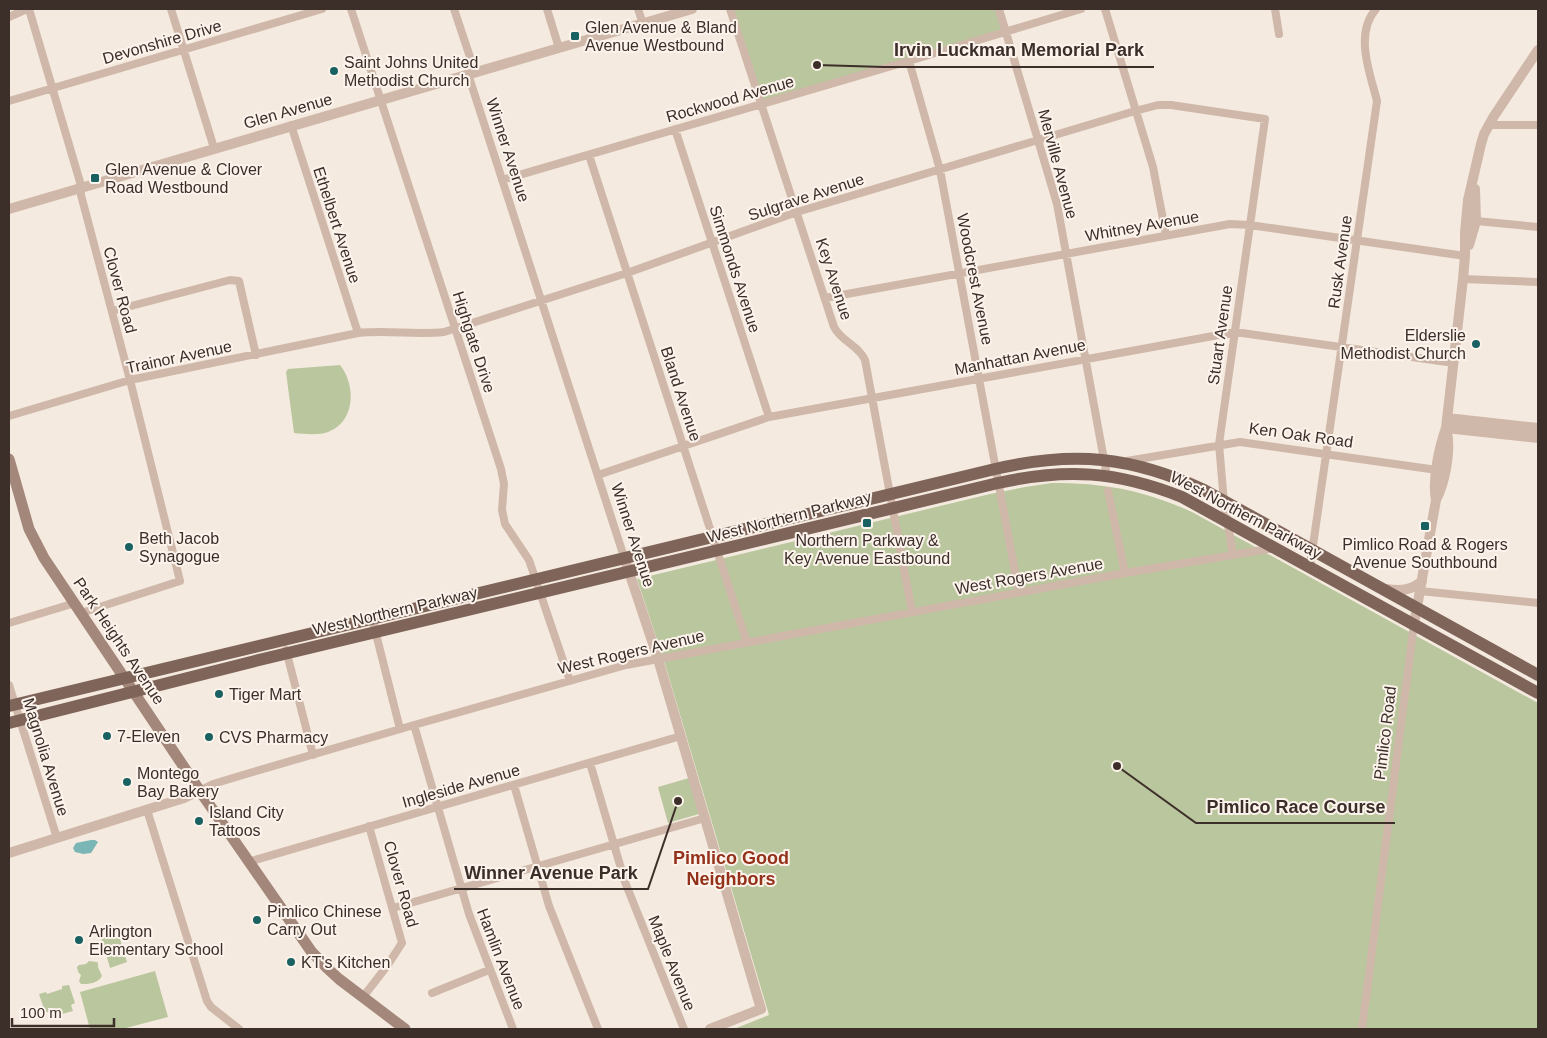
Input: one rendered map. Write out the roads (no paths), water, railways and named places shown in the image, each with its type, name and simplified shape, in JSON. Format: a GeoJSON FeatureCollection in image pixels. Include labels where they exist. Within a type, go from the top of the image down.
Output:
{"type":"FeatureCollection","features":[{"type":"Feature","properties":{"kind":"main road","name":"West Northern Parkway"},"geometry":{"type":"LineString","coordinates":[[12,705],[995,469],[1035,461],[1066,458],[1122,462],[1170,475],[1204,490],[1538,675]]}},
{"type":"Feature","properties":{"kind":"main road","name":"Park Heights Avenue"},"geometry":{"type":"LineString","coordinates":[[9,459],[33,538],[48,564],[248,862],[311,951],[327,968],[405,1029]]}},
{"type":"Feature","properties":{"kind":"main road","name":"West Northern Parkway"},"geometry":{"type":"LineString","coordinates":[[14,721],[287,653],[894,508],[1050,474],[1083,474],[1136,481],[1182,497],[1538,693]]}},
{"type":"Feature","properties":{"kind":"main road"},"geometry":{"type":"LineString","coordinates":[[42,714],[47,707],[53,704],[120,685],[124,678]]}},
{"type":"Feature","properties":{"kind":"street"},"geometry":{"type":"LineString","coordinates":[[9,16],[28,9]]}},
{"type":"Feature","properties":{"kind":"street","name":"Clover Road"},"geometry":{"type":"LineString","coordinates":[[28,9],[80,182],[80,195],[130,380],[180,581],[78,608]]}},
{"type":"Feature","properties":{"kind":"street"},"geometry":{"type":"LineString","coordinates":[[171,9],[214,148]]}},
{"type":"Feature","properties":{"kind":"street","name":"Devonshire Drive"},"geometry":{"type":"LineString","coordinates":[[9,101],[322,9]]}},
{"type":"Feature","properties":{"kind":"street","name":"Highgate Drive"},"geometry":{"type":"LineString","coordinates":[[351,9],[501,469],[504,484],[502,510],[505,524],[525,552],[537,578],[570,680]]}},
{"type":"Feature","properties":{"kind":"street","name":"Winner Avenue"},"geometry":{"type":"LineString","coordinates":[[454,9],[502,180],[658,659],[761,1009],[710,1029]]}},
{"type":"Feature","properties":{"kind":"street"},"geometry":{"type":"LineString","coordinates":[[548,9],[559,48]]}},
{"type":"Feature","properties":{"kind":"street"},"geometry":{"type":"LineString","coordinates":[[638,9],[643,24]]}},
{"type":"Feature","properties":{"kind":"street","name":"Glen Avenue"},"geometry":{"type":"LineString","coordinates":[[9,209],[692,9]]}},
{"type":"Feature","properties":{"kind":"street","name":"Key Avenue"},"geometry":{"type":"LineString","coordinates":[[730,9],[836,331],[863,356],[894,508],[912,612]]}},
{"type":"Feature","properties":{"kind":"street","name":"Merville Avenue"},"geometry":{"type":"LineString","coordinates":[[1000,9],[1057,204],[1107,476]]}},
{"type":"Feature","properties":{"kind":"street","name":"Rockwood Avenue"},"geometry":{"type":"LineString","coordinates":[[502,180],[1081,9]]}},
{"type":"Feature","properties":{"kind":"street"},"geometry":{"type":"LineString","coordinates":[[1105,9],[1153,167],[1166,235]]}},
{"type":"Feature","properties":{"kind":"street"},"geometry":{"type":"LineString","coordinates":[[1276,9],[1279,34]]}},
{"type":"Feature","properties":{"kind":"street","name":"Rusk Avenue"},"geometry":{"type":"LineString","coordinates":[[1310,566],[1377,101],[1364,39],[1371,16],[1376,9]]}},
{"type":"Feature","properties":{"kind":"street","name":"Pimlico Road"},"geometry":{"type":"LineString","coordinates":[[1362,1029],[1414,624],[1436,500],[1434,488],[1441,468],[1443,437],[1447,423],[1465,256],[1476,191],[1473,180],[1480,144],[1488,125],[1538,50]]}},
{"type":"Feature","properties":{"kind":"street","name":"Woodcrest Avenue"},"geometry":{"type":"LineString","coordinates":[[908,61],[940,170],[1019,593]]}},
{"type":"Feature","properties":{"kind":"street","name":"Sulgrave Avenue"},"geometry":{"type":"LineString","coordinates":[[358,334],[444,332],[627,273],[798,212],[1136,111],[1164,105],[1266,119]]}},
{"type":"Feature","properties":{"kind":"street","name":"Stuart Avenue"},"geometry":{"type":"LineString","coordinates":[[1233,555],[1224,502],[1218,444],[1266,119]]}},
{"type":"Feature","properties":{"kind":"street"},"geometry":{"type":"LineString","coordinates":[[1488,125],[1538,125]]}},
{"type":"Feature","properties":{"kind":"street","name":"Ethelbert Avenue"},"geometry":{"type":"LineString","coordinates":[[291,126],[358,334]]}},
{"type":"Feature","properties":{"kind":"street","name":"Simmonds Avenue"},"geometry":{"type":"LineString","coordinates":[[675,129],[769,417]]}},
{"type":"Feature","properties":{"kind":"street","name":"Bland Avenue"},"geometry":{"type":"LineString","coordinates":[[589,155],[747,643]]}},
{"type":"Feature","properties":{"kind":"street"},"geometry":{"type":"LineString","coordinates":[[1471,219],[1538,227]]}},
{"type":"Feature","properties":{"kind":"street","name":"Whitney Avenue"},"geometry":{"type":"LineString","coordinates":[[825,298],[1230,224],[1250,225],[1465,256]]}},
{"type":"Feature","properties":{"kind":"street"},"geometry":{"type":"LineString","coordinates":[[1463,279],[1538,282]]}},
{"type":"Feature","properties":{"kind":"street"},"geometry":{"type":"LineString","coordinates":[[112,311],[230,280],[239,281],[256,355]]}},
{"type":"Feature","properties":{"kind":"street","name":"Manhattan Avenue"},"geometry":{"type":"LineString","coordinates":[[598,475],[769,417],[1235,332],[1454,363]]}},
{"type":"Feature","properties":{"kind":"street","name":"Trainor Avenue"},"geometry":{"type":"LineString","coordinates":[[9,416],[130,380],[358,334]]}},
{"type":"Feature","properties":{"kind":"street"},"geometry":{"type":"LineString","coordinates":[[1447,423],[1538,428]]}},
{"type":"Feature","properties":{"kind":"street"},"geometry":{"type":"LineString","coordinates":[[1447,423],[1538,438]]}},
{"type":"Feature","properties":{"kind":"street","name":"Ken Oak Road"},"geometry":{"type":"LineString","coordinates":[[1122,462],[1218,444],[1245,442],[1441,468]]}},
{"type":"Feature","properties":{"kind":"street"},"geometry":{"type":"LineString","coordinates":[[1108,491],[1125,573]]}},
{"type":"Feature","properties":{"kind":"street","name":"West Rogers Avenue"},"geometry":{"type":"LineString","coordinates":[[9,852],[184,798],[213,784],[607,670],[1125,573],[1276,548]]}},
{"type":"Feature","properties":{"kind":"street"},"geometry":{"type":"LineString","coordinates":[[1380,588],[1406,590],[1421,586],[1538,603]]}},
{"type":"Feature","properties":{"kind":"street"},"geometry":{"type":"LineString","coordinates":[[9,623],[78,608]]}},
{"type":"Feature","properties":{"kind":"street"},"geometry":{"type":"LineString","coordinates":[[372,618],[400,729]]}},
{"type":"Feature","properties":{"kind":"street"},"geometry":{"type":"LineString","coordinates":[[284,640],[313,755]]}},
{"type":"Feature","properties":{"kind":"street","name":"Magnolia Avenue"},"geometry":{"type":"LineString","coordinates":[[9,685],[14,721],[57,838]]}},
{"type":"Feature","properties":{"kind":"street","name":"Hamlin Avenue"},"geometry":{"type":"LineString","coordinates":[[414,725],[473,929],[513,1029]]}},
{"type":"Feature","properties":{"kind":"street","name":"Ingleside Avenue"},"geometry":{"type":"LineString","coordinates":[[248,862],[681,736]]}},
{"type":"Feature","properties":{"kind":"street","name":"Maple Avenue"},"geometry":{"type":"LineString","coordinates":[[590,763],[629,892],[684,1029]]}},
{"type":"Feature","properties":{"kind":"street"},"geometry":{"type":"LineString","coordinates":[[514,785],[549,906],[598,1029]]}},
{"type":"Feature","properties":{"kind":"street"},"geometry":{"type":"LineString","coordinates":[[147,810],[207,1001],[211,1007],[239,1029]]}},
{"type":"Feature","properties":{"kind":"street"},"geometry":{"type":"LineString","coordinates":[[394,908],[705,818]]}},
{"type":"Feature","properties":{"kind":"street","name":"Clover Road"},"geometry":{"type":"LineString","coordinates":[[363,997],[401,946],[402,938],[370,826]]}},
{"type":"Feature","properties":{"kind":"street"},"geometry":{"type":"LineString","coordinates":[[432,993],[489,970]]}},
{"type":"Feature","properties":{"kind":"water"},"geometry":{"type":"Polygon","coordinates":[[[91,840],[98,842],[91,853],[75,852],[73,848],[76,843],[91,840]]]}},
{"type":"Feature","properties":{"kind":"place","name":"Glen Avenue & Bland Avenue Westbound"},"geometry":{"type":"Point","coordinates":[575,36]}},
{"type":"Feature","properties":{"kind":"place","name":"Irvin Luckman Memorial Park"},"geometry":{"type":"Point","coordinates":[817,65]}},
{"type":"Feature","properties":{"kind":"place","name":"Saint Johns United Methodist Church"},"geometry":{"type":"Point","coordinates":[334,71]}},
{"type":"Feature","properties":{"kind":"place","name":"Glen Avenue & Clover Road Westbound"},"geometry":{"type":"Point","coordinates":[95,178]}},
{"type":"Feature","properties":{"kind":"place","name":"Elderslie Methodist Church"},"geometry":{"type":"Point","coordinates":[1476,344]}},
{"type":"Feature","properties":{"kind":"place","name":"Northern Parkway & Key Avenue Eastbound"},"geometry":{"type":"Point","coordinates":[867,523]}},
{"type":"Feature","properties":{"kind":"place","name":"Pimlico Road & Rogers Avenue Southbound"},"geometry":{"type":"Point","coordinates":[1425,526]}},
{"type":"Feature","properties":{"kind":"place","name":"Beth Jacob Synagogue"},"geometry":{"type":"Point","coordinates":[129,547]}},
{"type":"Feature","properties":{"kind":"place","name":"Tiger Mart"},"geometry":{"type":"Point","coordinates":[219,694]}},
{"type":"Feature","properties":{"kind":"place","name":"7-Eleven"},"geometry":{"type":"Point","coordinates":[107,736]}},
{"type":"Feature","properties":{"kind":"place","name":"CVS Pharmacy"},"geometry":{"type":"Point","coordinates":[209,737]}},
{"type":"Feature","properties":{"kind":"place","name":"Pimlico Race Course"},"geometry":{"type":"Point","coordinates":[1117,766]}},
{"type":"Feature","properties":{"kind":"place","name":"Montego Bay Bakery"},"geometry":{"type":"Point","coordinates":[127,782]}},
{"type":"Feature","properties":{"kind":"place","name":"Winner Avenue Park"},"geometry":{"type":"Point","coordinates":[678,801]}},
{"type":"Feature","properties":{"kind":"place","name":"Island City Tattoos"},"geometry":{"type":"Point","coordinates":[199,821]}},
{"type":"Feature","properties":{"kind":"place","name":"Pimlico Chinese Carry Out"},"geometry":{"type":"Point","coordinates":[257,920]}},
{"type":"Feature","properties":{"kind":"place","name":"Arlington Elementary School"},"geometry":{"type":"Point","coordinates":[79,940]}},
{"type":"Feature","properties":{"kind":"place","name":"KT's Kitchen"},"geometry":{"type":"Point","coordinates":[291,962]}},
{"type":"Feature","properties":{"kind":"district","name":"Pimlico Good Neighbors"},"geometry":{"type":"Point","coordinates":[731,868]}}]}
